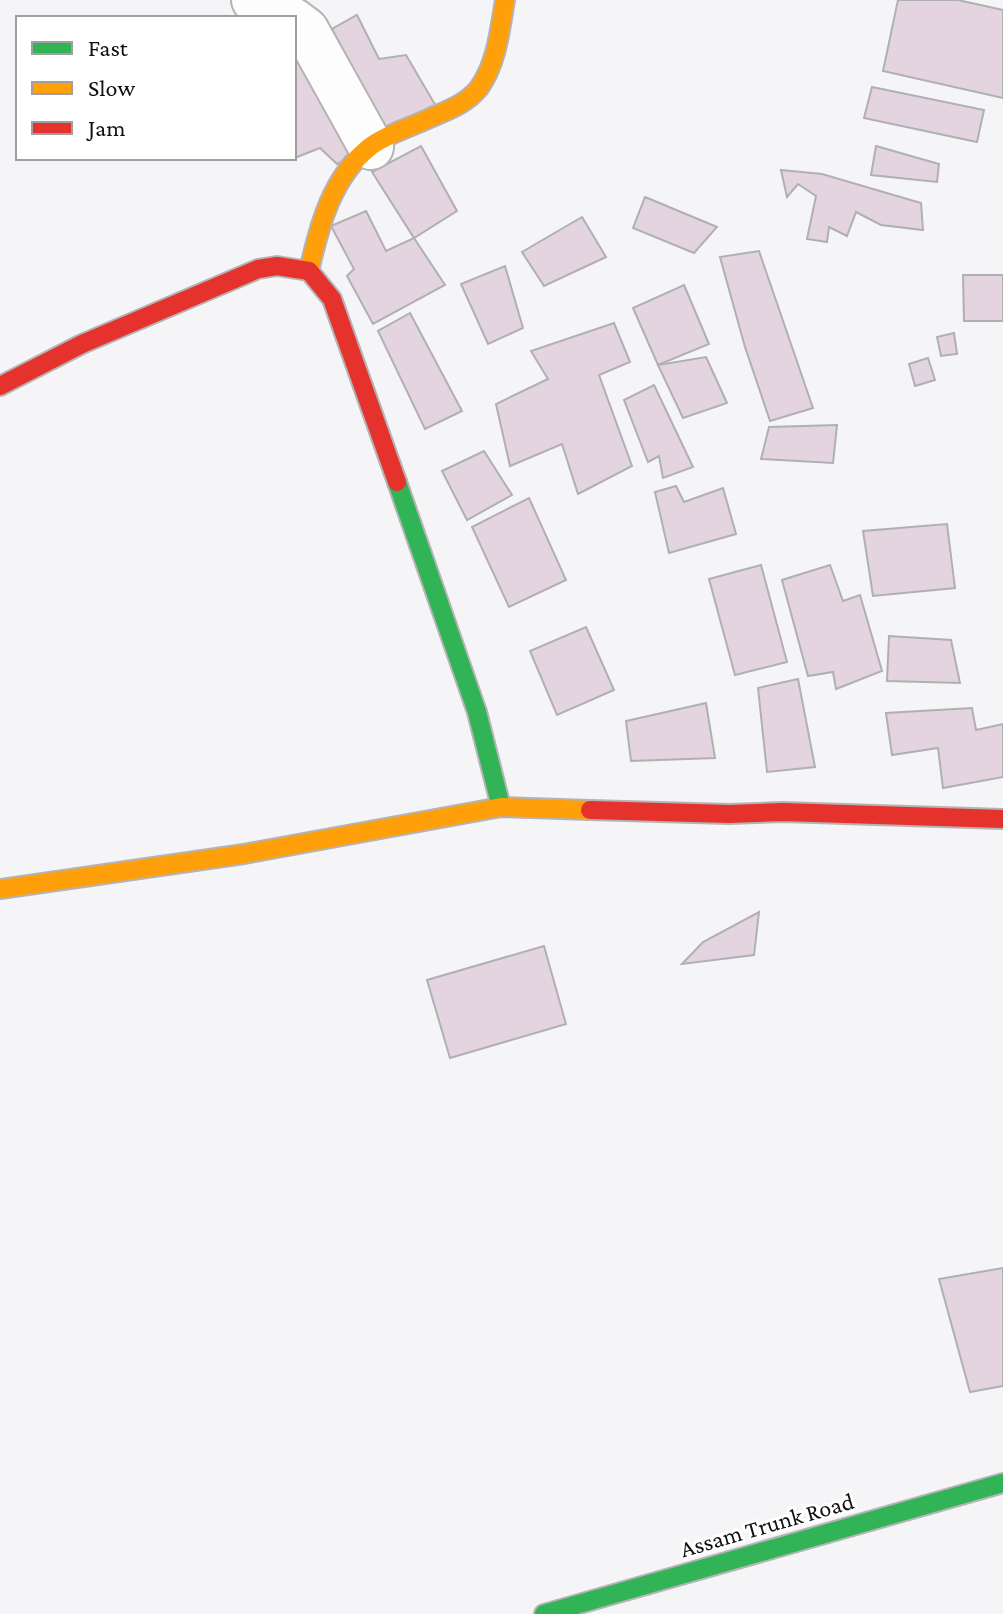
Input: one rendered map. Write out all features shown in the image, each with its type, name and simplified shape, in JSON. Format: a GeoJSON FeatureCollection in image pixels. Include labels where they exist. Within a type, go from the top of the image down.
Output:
{"type":"FeatureCollection","features":[{"type":"Feature","properties":{"kind":"street"},"geometry":{"type":"LineString","coordinates":[[254,0],[284,16]]}},
{"type":"Feature","properties":{"kind":"street"},"geometry":{"type":"LineString","coordinates":[[309,271],[317,230],[348,171],[371,147],[465,101],[479,88],[490,64],[505,0]]}},
{"type":"Feature","properties":{"kind":"street"},"geometry":{"type":"LineString","coordinates":[[296,23],[306,30],[371,147]]}},
{"type":"Feature","properties":{"kind":"street"},"geometry":{"type":"LineString","coordinates":[[0,386],[82,344],[258,269],[277,266],[299,267],[309,271],[332,299],[457,650],[477,712],[501,807]]}},
{"type":"Feature","properties":{"kind":"street"},"geometry":{"type":"LineString","coordinates":[[0,889],[244,854],[501,807],[1003,819]]}},
{"type":"Feature","properties":{"kind":"street","name":"Assam Trunk Road"},"geometry":{"type":"LineString","coordinates":[[544,1614],[1003,1483]]}},
{"type":"Feature","properties":{"kind":"building"},"geometry":{"type":"Polygon","coordinates":[[[898,0],[958,0],[1003,10],[1003,98],[883,71],[898,0]]]}},
{"type":"Feature","properties":{"kind":"building"},"geometry":{"type":"Polygon","coordinates":[[[357,15],[379,59],[406,55],[440,113],[387,134],[332,29],[357,15]]]}},
{"type":"Feature","properties":{"kind":"building"},"geometry":{"type":"Polygon","coordinates":[[[296,51],[364,150],[337,164],[320,148],[296,157],[296,51]]]}},
{"type":"Feature","properties":{"kind":"building"},"geometry":{"type":"Polygon","coordinates":[[[872,87],[984,110],[977,142],[864,118],[872,87]]]}},
{"type":"Feature","properties":{"kind":"building"},"geometry":{"type":"Polygon","coordinates":[[[421,146],[457,211],[414,238],[372,172],[421,146]]]}},
{"type":"Feature","properties":{"kind":"building"},"geometry":{"type":"Polygon","coordinates":[[[876,146],[939,164],[937,182],[871,175],[876,146]]]}},
{"type":"Feature","properties":{"kind":"building"},"geometry":{"type":"Polygon","coordinates":[[[781,170],[822,174],[921,203],[923,230],[881,225],[856,212],[847,236],[829,227],[827,242],[807,239],[816,196],[798,184],[787,197],[781,170]]]}},
{"type":"Feature","properties":{"kind":"building"},"geometry":{"type":"Polygon","coordinates":[[[645,197],[717,227],[694,253],[633,228],[645,197]]]}},
{"type":"Feature","properties":{"kind":"building"},"geometry":{"type":"Polygon","coordinates":[[[366,211],[386,251],[414,238],[445,285],[373,324],[347,276],[354,269],[331,226],[366,211]]]}},
{"type":"Feature","properties":{"kind":"building"},"geometry":{"type":"Polygon","coordinates":[[[582,217],[606,257],[544,286],[522,252],[582,217]]]}},
{"type":"Feature","properties":{"kind":"building"},"geometry":{"type":"Polygon","coordinates":[[[759,251],[813,408],[770,421],[720,257],[759,251]]]}},
{"type":"Feature","properties":{"kind":"building"},"geometry":{"type":"Polygon","coordinates":[[[505,266],[523,328],[488,344],[461,284],[505,266]]]}},
{"type":"Feature","properties":{"kind":"building"},"geometry":{"type":"Polygon","coordinates":[[[963,275],[1003,275],[1003,321],[964,321],[963,275]]]}},
{"type":"Feature","properties":{"kind":"building"},"geometry":{"type":"Polygon","coordinates":[[[684,285],[709,344],[658,365],[633,308],[684,285]]]}},
{"type":"Feature","properties":{"kind":"building"},"geometry":{"type":"Polygon","coordinates":[[[410,313],[462,411],[425,429],[378,331],[410,313]]]}},
{"type":"Feature","properties":{"kind":"building"},"geometry":{"type":"Polygon","coordinates":[[[614,323],[630,362],[599,375],[632,466],[578,494],[562,444],[510,466],[496,404],[548,379],[531,351],[614,323]]]}},
{"type":"Feature","properties":{"kind":"building"},"geometry":{"type":"Polygon","coordinates":[[[954,333],[957,354],[941,356],[937,337],[954,333]]]}},
{"type":"Feature","properties":{"kind":"building"},"geometry":{"type":"Polygon","coordinates":[[[706,357],[727,403],[683,418],[658,365],[706,357]]]}},
{"type":"Feature","properties":{"kind":"building"},"geometry":{"type":"Polygon","coordinates":[[[928,358],[935,380],[915,386],[909,364],[928,358]]]}},
{"type":"Feature","properties":{"kind":"building"},"geometry":{"type":"Polygon","coordinates":[[[654,385],[693,467],[663,478],[659,456],[648,462],[624,400],[654,385]]]}},
{"type":"Feature","properties":{"kind":"building"},"geometry":{"type":"Polygon","coordinates":[[[837,425],[833,463],[761,459],[769,427],[837,425]]]}},
{"type":"Feature","properties":{"kind":"building"},"geometry":{"type":"Polygon","coordinates":[[[484,451],[512,495],[467,520],[442,471],[484,451]]]}},
{"type":"Feature","properties":{"kind":"building"},"geometry":{"type":"Polygon","coordinates":[[[676,486],[684,502],[723,488],[736,534],[669,553],[655,492],[676,486]]]}},
{"type":"Feature","properties":{"kind":"building"},"geometry":{"type":"Polygon","coordinates":[[[529,498],[566,580],[509,607],[472,527],[529,498]]]}},
{"type":"Feature","properties":{"kind":"building"},"geometry":{"type":"Polygon","coordinates":[[[947,524],[955,588],[873,596],[863,531],[947,524]]]}},
{"type":"Feature","properties":{"kind":"building"},"geometry":{"type":"Polygon","coordinates":[[[761,565],[787,662],[735,675],[709,579],[761,565]]]}},
{"type":"Feature","properties":{"kind":"building"},"geometry":{"type":"Polygon","coordinates":[[[830,565],[843,601],[860,595],[882,671],[836,689],[833,672],[808,676],[782,580],[830,565]]]}},
{"type":"Feature","properties":{"kind":"building"},"geometry":{"type":"Polygon","coordinates":[[[586,627],[614,690],[557,715],[530,651],[586,627]]]}},
{"type":"Feature","properties":{"kind":"building"},"geometry":{"type":"Polygon","coordinates":[[[889,636],[951,640],[960,683],[887,681],[889,636]]]}},
{"type":"Feature","properties":{"kind":"building"},"geometry":{"type":"Polygon","coordinates":[[[798,679],[815,767],[767,772],[758,688],[798,679]]]}},
{"type":"Feature","properties":{"kind":"building"},"geometry":{"type":"Polygon","coordinates":[[[706,703],[715,758],[631,761],[626,721],[706,703]]]}},
{"type":"Feature","properties":{"kind":"building"},"geometry":{"type":"Polygon","coordinates":[[[972,708],[976,730],[1003,724],[1003,777],[943,788],[938,748],[892,755],[886,713],[972,708]]]}},
{"type":"Feature","properties":{"kind":"building"},"geometry":{"type":"Polygon","coordinates":[[[759,912],[754,955],[682,964],[703,942],[759,912]]]}},
{"type":"Feature","properties":{"kind":"building"},"geometry":{"type":"Polygon","coordinates":[[[544,946],[566,1024],[450,1058],[427,980],[544,946]]]}},
{"type":"Feature","properties":{"kind":"building"},"geometry":{"type":"Polygon","coordinates":[[[1003,1268],[1003,1386],[970,1392],[939,1279],[1003,1268]]]}},
{"type":"Feature","properties":{"kind":"traffic: fast"},"geometry":{"type":"LineString","coordinates":[[397,482],[477,712],[501,807]]}},
{"type":"Feature","properties":{"kind":"traffic: fast"},"geometry":{"type":"LineString","coordinates":[[544,1614],[1003,1483]]}},
{"type":"Feature","properties":{"kind":"traffic: slow"},"geometry":{"type":"LineString","coordinates":[[309,271],[329,203],[346,172],[358,158],[385,137],[457,106],[479,88],[494,57],[505,0]]}},
{"type":"Feature","properties":{"kind":"traffic: slow"},"geometry":{"type":"LineString","coordinates":[[0,889],[244,854],[501,807],[590,810]]}},
{"type":"Feature","properties":{"kind":"traffic: jam"},"geometry":{"type":"LineString","coordinates":[[0,386],[82,344],[258,269],[277,266],[309,271],[332,299],[397,482]]}},
{"type":"Feature","properties":{"kind":"traffic: jam"},"geometry":{"type":"LineString","coordinates":[[590,810],[1003,819]]}}]}
